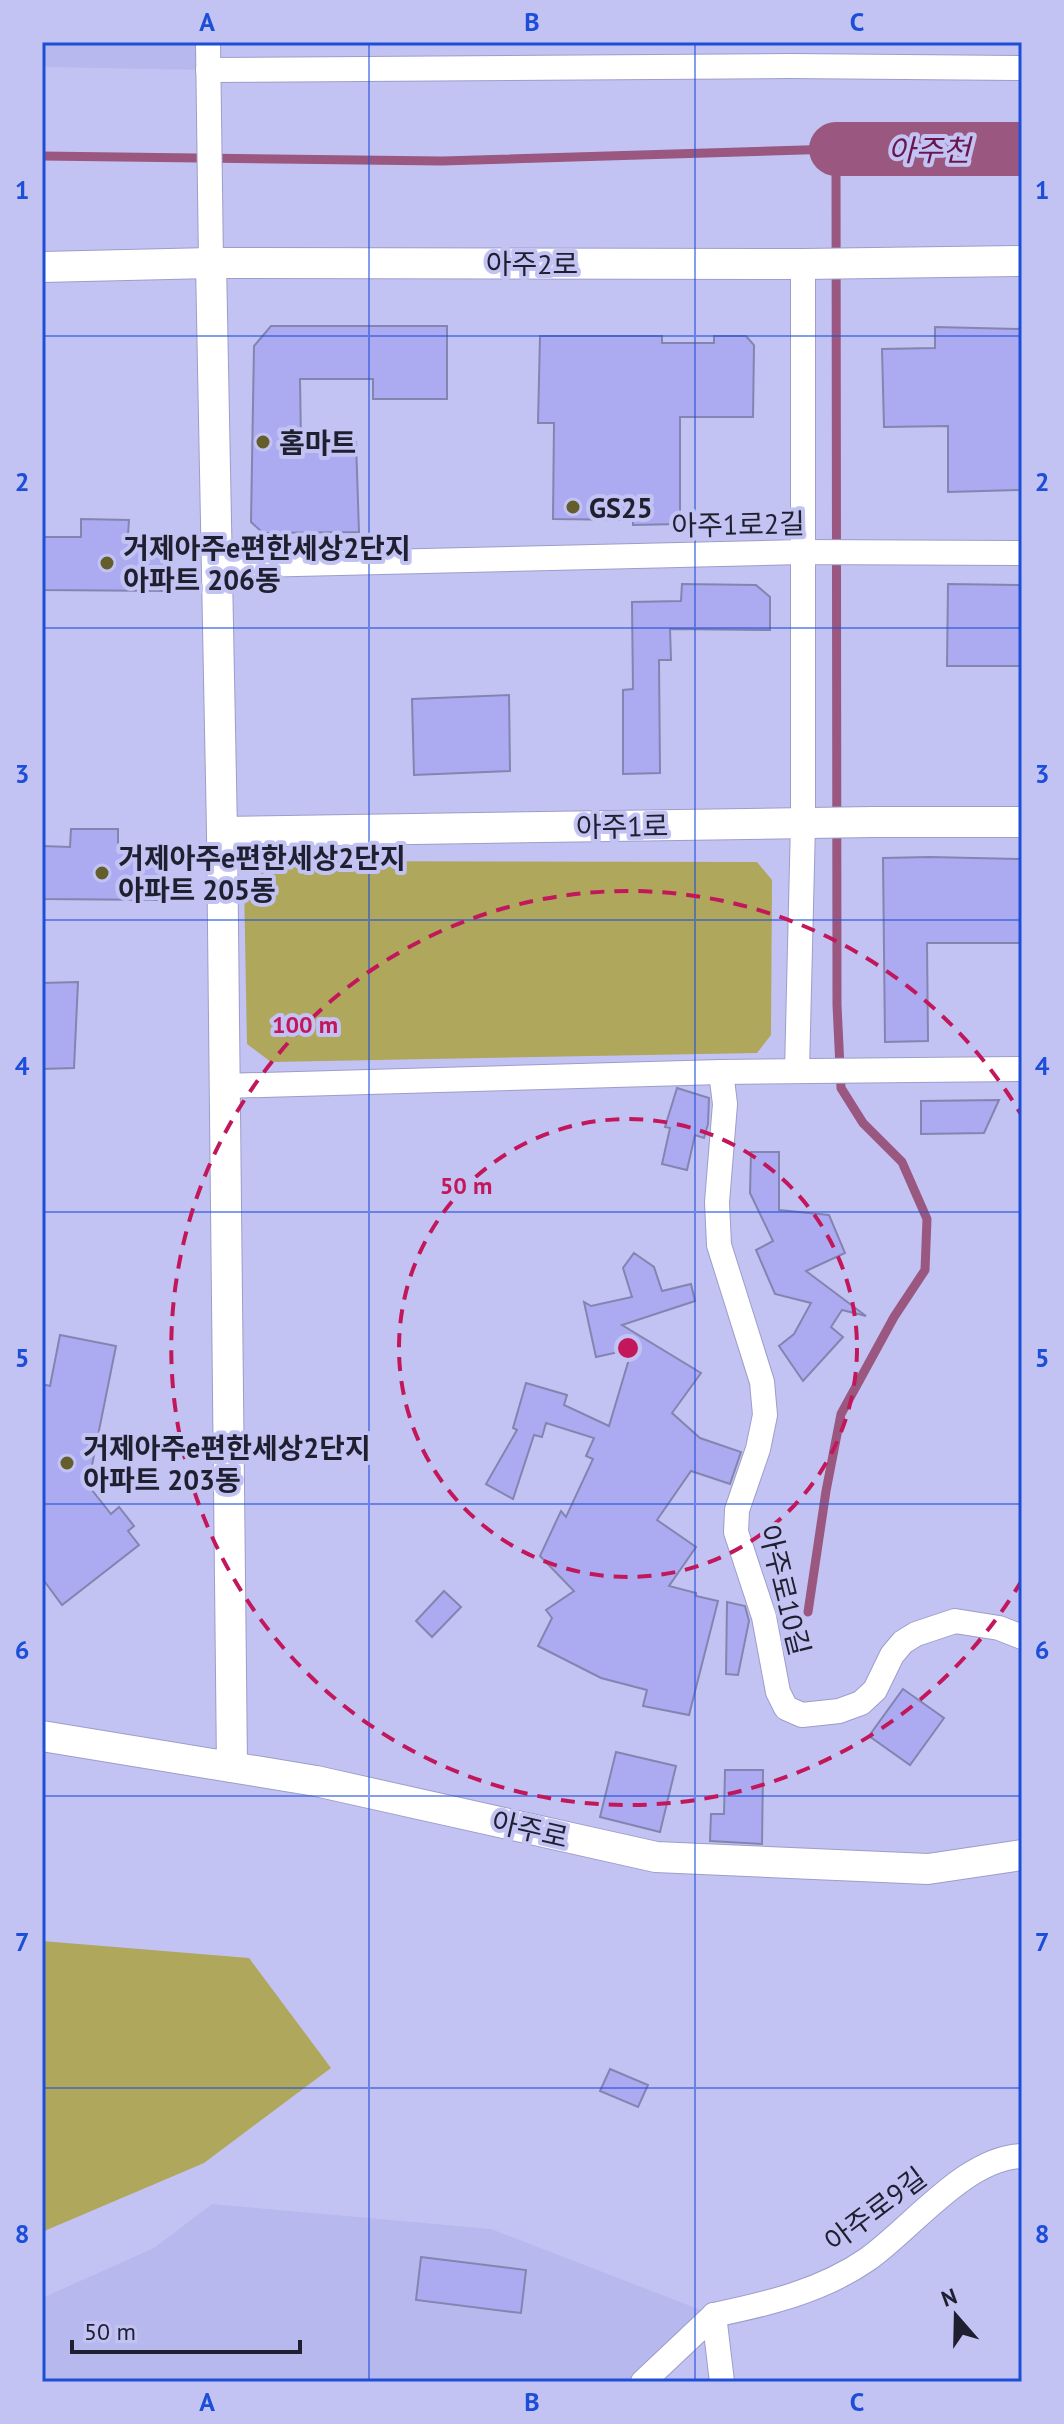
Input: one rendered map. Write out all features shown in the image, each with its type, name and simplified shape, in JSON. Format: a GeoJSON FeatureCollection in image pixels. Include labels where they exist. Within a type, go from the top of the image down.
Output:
{"type":"FeatureCollection","features":[{"type":"Feature","properties":{"kind":"street"},"geometry":{"type":"LineString","coordinates":[[208,42],[222,832],[232,1767]]}},
{"type":"Feature","properties":{"kind":"street"},"geometry":{"type":"LineString","coordinates":[[208,70],[789,54],[1022,68]]}},
{"type":"Feature","properties":{"kind":"street","name":"아주2로"},"geometry":{"type":"LineString","coordinates":[[42,267],[211,263],[803,264],[1022,261]]}},
{"type":"Feature","properties":{"kind":"street"},"geometry":{"type":"LineString","coordinates":[[797,1071],[803,823],[803,264]]}},
{"type":"Feature","properties":{"kind":"street","name":"아주1로2길"},"geometry":{"type":"LineString","coordinates":[[216,566],[802,552],[1022,553]]}},
{"type":"Feature","properties":{"kind":"street","name":"아주1로"},"geometry":{"type":"LineString","coordinates":[[222,832],[1022,822]]}},
{"type":"Feature","properties":{"kind":"street"},"geometry":{"type":"LineString","coordinates":[[224,1086],[721,1072],[1022,1069]]}},
{"type":"Feature","properties":{"kind":"street","name":"아주로10길"},"geometry":{"type":"LineString","coordinates":[[721,1072],[725,1104],[717,1202],[719,1245],[762,1382],[765,1415],[758,1449],[737,1510],[736,1532],[764,1617],[778,1692],[786,1708],[802,1715],[819,1715],[861,1703],[875,1690],[892,1655],[903,1642],[916,1634],[955,1621],[999,1628],[1022,1637]]}},
{"type":"Feature","properties":{"kind":"street","name":"아주로"},"geometry":{"type":"LineString","coordinates":[[42,1736],[316,1781],[656,1857],[928,1869],[1022,1855]]}},
{"type":"Feature","properties":{"kind":"street","name":"아주로9길"},"geometry":{"type":"LineString","coordinates":[[714,2315],[799,2294],[836,2277],[868,2259],[964,2178],[988,2163],[1022,2156]]}},
{"type":"Feature","properties":{"kind":"street"},"geometry":{"type":"LineString","coordinates":[[643,2382],[714,2315]]}},
{"type":"Feature","properties":{"kind":"street"},"geometry":{"type":"LineString","coordinates":[[714,2315],[722,2382]]}},
{"type":"Feature","properties":{"kind":"shaded area"},"geometry":{"type":"Polygon","coordinates":[[[42,42],[208,42],[208,70],[42,67],[42,42]]]}},
{"type":"Feature","properties":{"kind":"shaded area"},"geometry":{"type":"Polygon","coordinates":[[[281,861],[757,862],[772,880],[771,1035],[757,1053],[271,1062],[247,1044],[244,883],[281,861]]]}},
{"type":"Feature","properties":{"kind":"shaded area"},"geometry":{"type":"Polygon","coordinates":[[[42,1941],[249,1958],[331,2068],[204,2163],[42,2232],[42,1941]]]}},
{"type":"Feature","properties":{"kind":"shaded area"},"geometry":{"type":"Polygon","coordinates":[[[212,2204],[491,2229],[714,2315],[643,2382],[42,2382],[42,2298],[154,2248],[212,2204]]]}},
{"type":"Feature","properties":{"kind":"building"},"geometry":{"type":"Polygon","coordinates":[[[271,326],[447,326],[447,399],[373,399],[373,379],[300,379],[301,442],[356,442],[359,532],[263,533],[251,522],[254,346],[271,326]]]}},
{"type":"Feature","properties":{"kind":"building"},"geometry":{"type":"Polygon","coordinates":[[[935,327],[1022,329],[1022,490],[948,492],[948,426],[884,427],[882,349],[935,348],[935,327]]]}},
{"type":"Feature","properties":{"kind":"building"},"geometry":{"type":"Polygon","coordinates":[[[540,336],[662,336],[662,343],[714,343],[714,336],[746,336],[754,345],[753,417],[680,417],[680,524],[633,525],[633,520],[553,519],[554,423],[538,423],[540,336]]]}},
{"type":"Feature","properties":{"kind":"building","name":"거제아주e편한세상2단지 아파트 206동"},"geometry":{"type":"Polygon","coordinates":[[[81,519],[129,520],[128,535],[172,536],[171,591],[42,590],[42,537],[81,537],[81,519]]]}},
{"type":"Feature","properties":{"kind":"building"},"geometry":{"type":"Polygon","coordinates":[[[682,584],[756,585],[770,597],[770,630],[670,629],[671,660],[659,660],[660,773],[623,774],[623,690],[633,689],[632,602],[681,601],[682,584]]]}},
{"type":"Feature","properties":{"kind":"building"},"geometry":{"type":"Polygon","coordinates":[[[948,584],[1022,585],[1022,666],[947,666],[948,584]]]}},
{"type":"Feature","properties":{"kind":"building"},"geometry":{"type":"Polygon","coordinates":[[[509,695],[510,771],[414,775],[412,699],[509,695]]]}},
{"type":"Feature","properties":{"kind":"building","name":"거제아주e편한세상2단지 아파트 205동"},"geometry":{"type":"Polygon","coordinates":[[[71,829],[118,829],[118,845],[162,845],[161,900],[42,899],[42,846],[70,847],[71,829]]]}},
{"type":"Feature","properties":{"kind":"building"},"geometry":{"type":"Polygon","coordinates":[[[883,858],[1022,859],[1022,943],[927,943],[928,1041],[885,1042],[883,858]]]}},
{"type":"Feature","properties":{"kind":"building"},"geometry":{"type":"Polygon","coordinates":[[[78,982],[74,1068],[42,1069],[42,983],[78,982]]]}},
{"type":"Feature","properties":{"kind":"building"},"geometry":{"type":"Polygon","coordinates":[[[677,1088],[709,1098],[704,1138],[695,1135],[687,1170],[662,1164],[670,1128],[665,1127],[677,1088]]]}},
{"type":"Feature","properties":{"kind":"building"},"geometry":{"type":"Polygon","coordinates":[[[999,1100],[984,1133],[921,1134],[921,1101],[999,1100]]]}},
{"type":"Feature","properties":{"kind":"building"},"geometry":{"type":"Polygon","coordinates":[[[751,1152],[779,1152],[779,1210],[829,1215],[845,1253],[806,1271],[866,1316],[842,1310],[831,1327],[843,1337],[803,1381],[779,1346],[794,1334],[811,1303],[775,1294],[756,1250],[773,1241],[750,1193],[751,1152]]]}},
{"type":"Feature","properties":{"kind":"building"},"geometry":{"type":"Polygon","coordinates":[[[634,1253],[654,1267],[662,1291],[691,1284],[695,1301],[622,1325],[701,1373],[672,1413],[700,1438],[741,1452],[730,1484],[691,1471],[657,1520],[696,1547],[669,1586],[718,1601],[689,1715],[643,1706],[647,1690],[601,1678],[538,1646],[552,1618],[546,1610],[574,1591],[540,1556],[561,1511],[566,1517],[593,1459],[586,1456],[594,1438],[546,1423],[542,1437],[534,1435],[513,1499],[486,1484],[517,1430],[513,1428],[526,1383],[567,1395],[564,1405],[609,1426],[632,1349],[596,1357],[584,1302],[591,1306],[632,1297],[623,1268],[634,1253]]]}},
{"type":"Feature","properties":{"kind":"building","name":"거제아주e편한세상2단지 아파트 203동"},"geometry":{"type":"Polygon","coordinates":[[[60,1335],[116,1346],[88,1485],[111,1514],[119,1507],[134,1526],[128,1531],[139,1545],[62,1605],[42,1578],[42,1384],[50,1386],[60,1335]]]}},
{"type":"Feature","properties":{"kind":"building"},"geometry":{"type":"Polygon","coordinates":[[[444,1591],[461,1607],[432,1637],[416,1621],[444,1591]]]}},
{"type":"Feature","properties":{"kind":"building"},"geometry":{"type":"Polygon","coordinates":[[[727,1602],[745,1606],[749,1621],[738,1675],[726,1674],[727,1602]]]}},
{"type":"Feature","properties":{"kind":"building"},"geometry":{"type":"Polygon","coordinates":[[[903,1689],[944,1718],[910,1765],[869,1736],[903,1689]]]}},
{"type":"Feature","properties":{"kind":"building"},"geometry":{"type":"Polygon","coordinates":[[[616,1752],[676,1766],[660,1832],[600,1817],[616,1752]]]}},
{"type":"Feature","properties":{"kind":"building"},"geometry":{"type":"Polygon","coordinates":[[[725,1770],[763,1770],[762,1844],[710,1841],[711,1814],[724,1814],[725,1770]]]}},
{"type":"Feature","properties":{"kind":"building"},"geometry":{"type":"Polygon","coordinates":[[[610,2069],[648,2085],[638,2107],[600,2091],[610,2069]]]}},
{"type":"Feature","properties":{"kind":"building"},"geometry":{"type":"Polygon","coordinates":[[[421,2257],[526,2270],[521,2313],[416,2300],[421,2257]]]}},
{"type":"Feature","properties":{"kind":"waterway"},"geometry":{"type":"LineString","coordinates":[[42,156],[442,161],[836,149],[837,1005],[841,1088],[863,1123],[902,1162],[927,1219],[925,1270],[894,1317],[841,1414],[808,1612]]}},
{"type":"Feature","properties":{"kind":"waterway","name":"아주천"},"geometry":{"type":"LineString","coordinates":[[836,149],[1022,149]]}},
{"type":"Feature","properties":{"kind":"place","name":"홈마트"},"geometry":{"type":"Point","coordinates":[263,442]}},
{"type":"Feature","properties":{"kind":"place","name":"GS25"},"geometry":{"type":"Point","coordinates":[573,507]}},
{"type":"Feature","properties":{"kind":"place","name":"거제아주e편한세상2단지 아파트 206동"},"geometry":{"type":"Point","coordinates":[107,563]}},
{"type":"Feature","properties":{"kind":"place","name":"거제아주e편한세상2단지 아파트 205동"},"geometry":{"type":"Point","coordinates":[102,873]}},
{"type":"Feature","properties":{"kind":"place","name":"거제아주e편한세상2단지 아파트 203동"},"geometry":{"type":"Point","coordinates":[67,1463]}}]}
